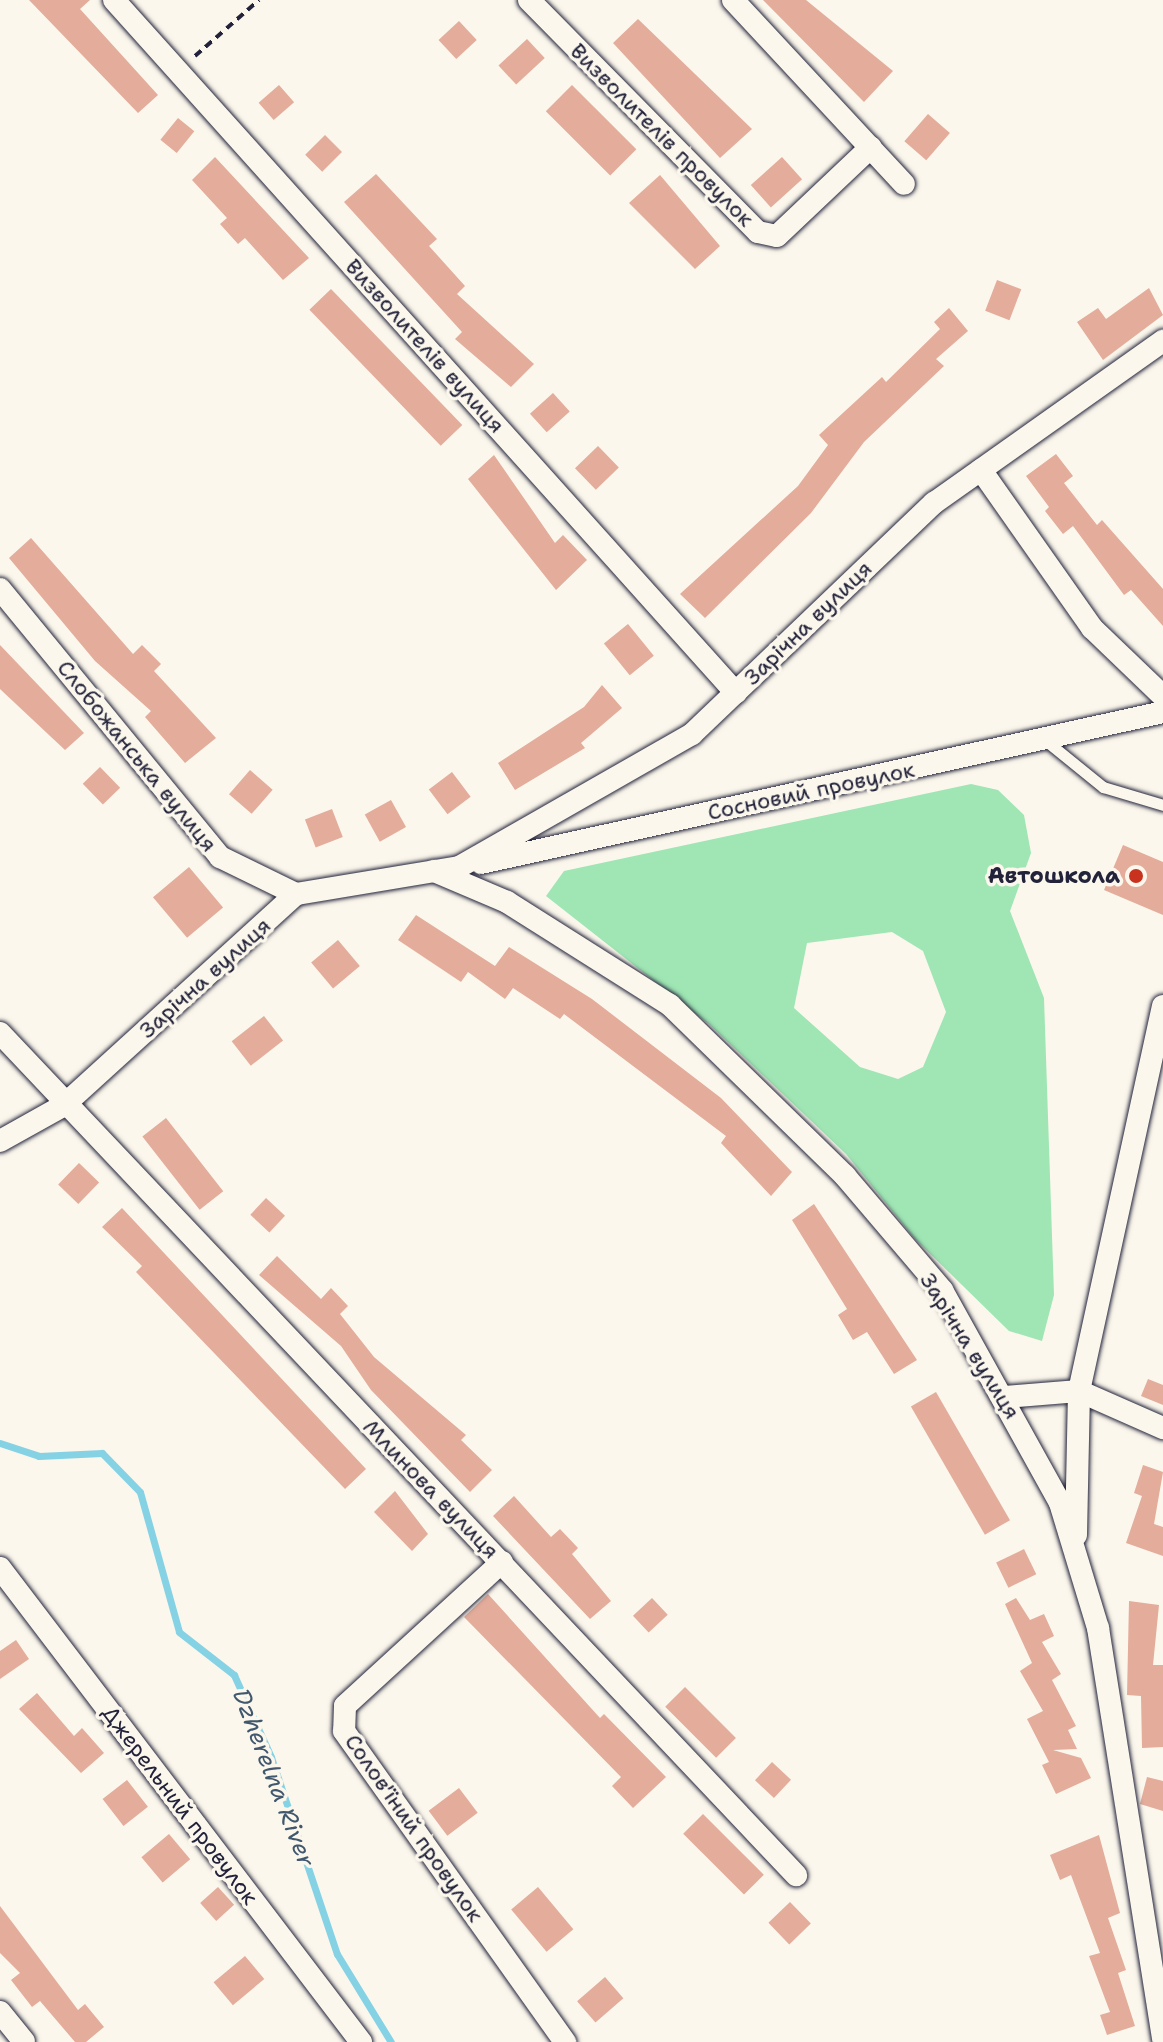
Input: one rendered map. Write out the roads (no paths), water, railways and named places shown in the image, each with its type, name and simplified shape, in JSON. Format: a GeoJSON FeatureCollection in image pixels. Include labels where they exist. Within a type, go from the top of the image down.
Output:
{"type":"FeatureCollection","features":[{"type":"Feature","properties":{"kind":"street","name":"Визволителів вулиця"},"geometry":{"type":"LineString","coordinates":[[114,0],[736,693]]}},
{"type":"Feature","properties":{"kind":"street","name":"Визволителів провулок"},"geometry":{"type":"LineString","coordinates":[[529,0],[758,232],[777,236],[871,147]]}},
{"type":"Feature","properties":{"kind":"street"},"geometry":{"type":"LineString","coordinates":[[733,0],[904,184]]}},
{"type":"Feature","properties":{"kind":"street","name":"Зарічна вулиця"},"geometry":{"type":"LineString","coordinates":[[0,1141],[63,1106],[296,894],[459,867],[692,734],[934,503],[1163,341]]}},
{"type":"Feature","properties":{"kind":"street"},"geometry":{"type":"LineString","coordinates":[[981,470],[1092,628],[1163,696]]}},
{"type":"Feature","properties":{"kind":"street","name":"Слобожанська вулиця"},"geometry":{"type":"LineString","coordinates":[[0,589],[220,857],[296,894]]}},
{"type":"Feature","properties":{"kind":"street","name":"Сосновий провулок"},"geometry":{"type":"LineString","coordinates":[[459,867],[1163,712]]}},
{"type":"Feature","properties":{"kind":"street","name":"Зарічна вулиця"},"geometry":{"type":"LineString","coordinates":[[434,871],[507,902],[670,1005],[845,1176],[942,1290],[1005,1397],[1060,1503],[1098,1628],[1163,2039]]}},
{"type":"Feature","properties":{"kind":"street"},"geometry":{"type":"LineString","coordinates":[[1075,1554],[1079,1391],[1163,1006]]}},
{"type":"Feature","properties":{"kind":"street","name":"Млинова вулиця"},"geometry":{"type":"LineString","coordinates":[[0,1033],[63,1106],[502,1562],[796,1875]]}},
{"type":"Feature","properties":{"kind":"street"},"geometry":{"type":"LineString","coordinates":[[1005,1397],[1079,1391],[1163,1428]]}},
{"type":"Feature","properties":{"kind":"street","name":"Солов'їний провулок"},"geometry":{"type":"LineString","coordinates":[[502,1562],[345,1706],[344,1731],[565,2042]]}},
{"type":"Feature","properties":{"kind":"street","name":"Джерельний провулок"},"geometry":{"type":"LineString","coordinates":[[0,1568],[361,2042]]}},
{"type":"Feature","properties":{"kind":"street"},"geometry":{"type":"LineString","coordinates":[[0,2012],[24,2042]]}},
{"type":"Feature","properties":{"kind":"lane"},"geometry":{"type":"LineString","coordinates":[[1045,740],[1103,787],[1163,805]]}},
{"type":"Feature","properties":{"kind":"waterway","name":"Dzherelna River"},"geometry":{"type":"LineString","coordinates":[[0,1443],[39,1456],[102,1453],[140,1492],[179,1632],[234,1675],[271,1757],[337,1954],[391,2042]]}},
{"type":"Feature","properties":{"kind":"place","name":"Автошкола"},"geometry":{"type":"Point","coordinates":[1136,876]}}]}
